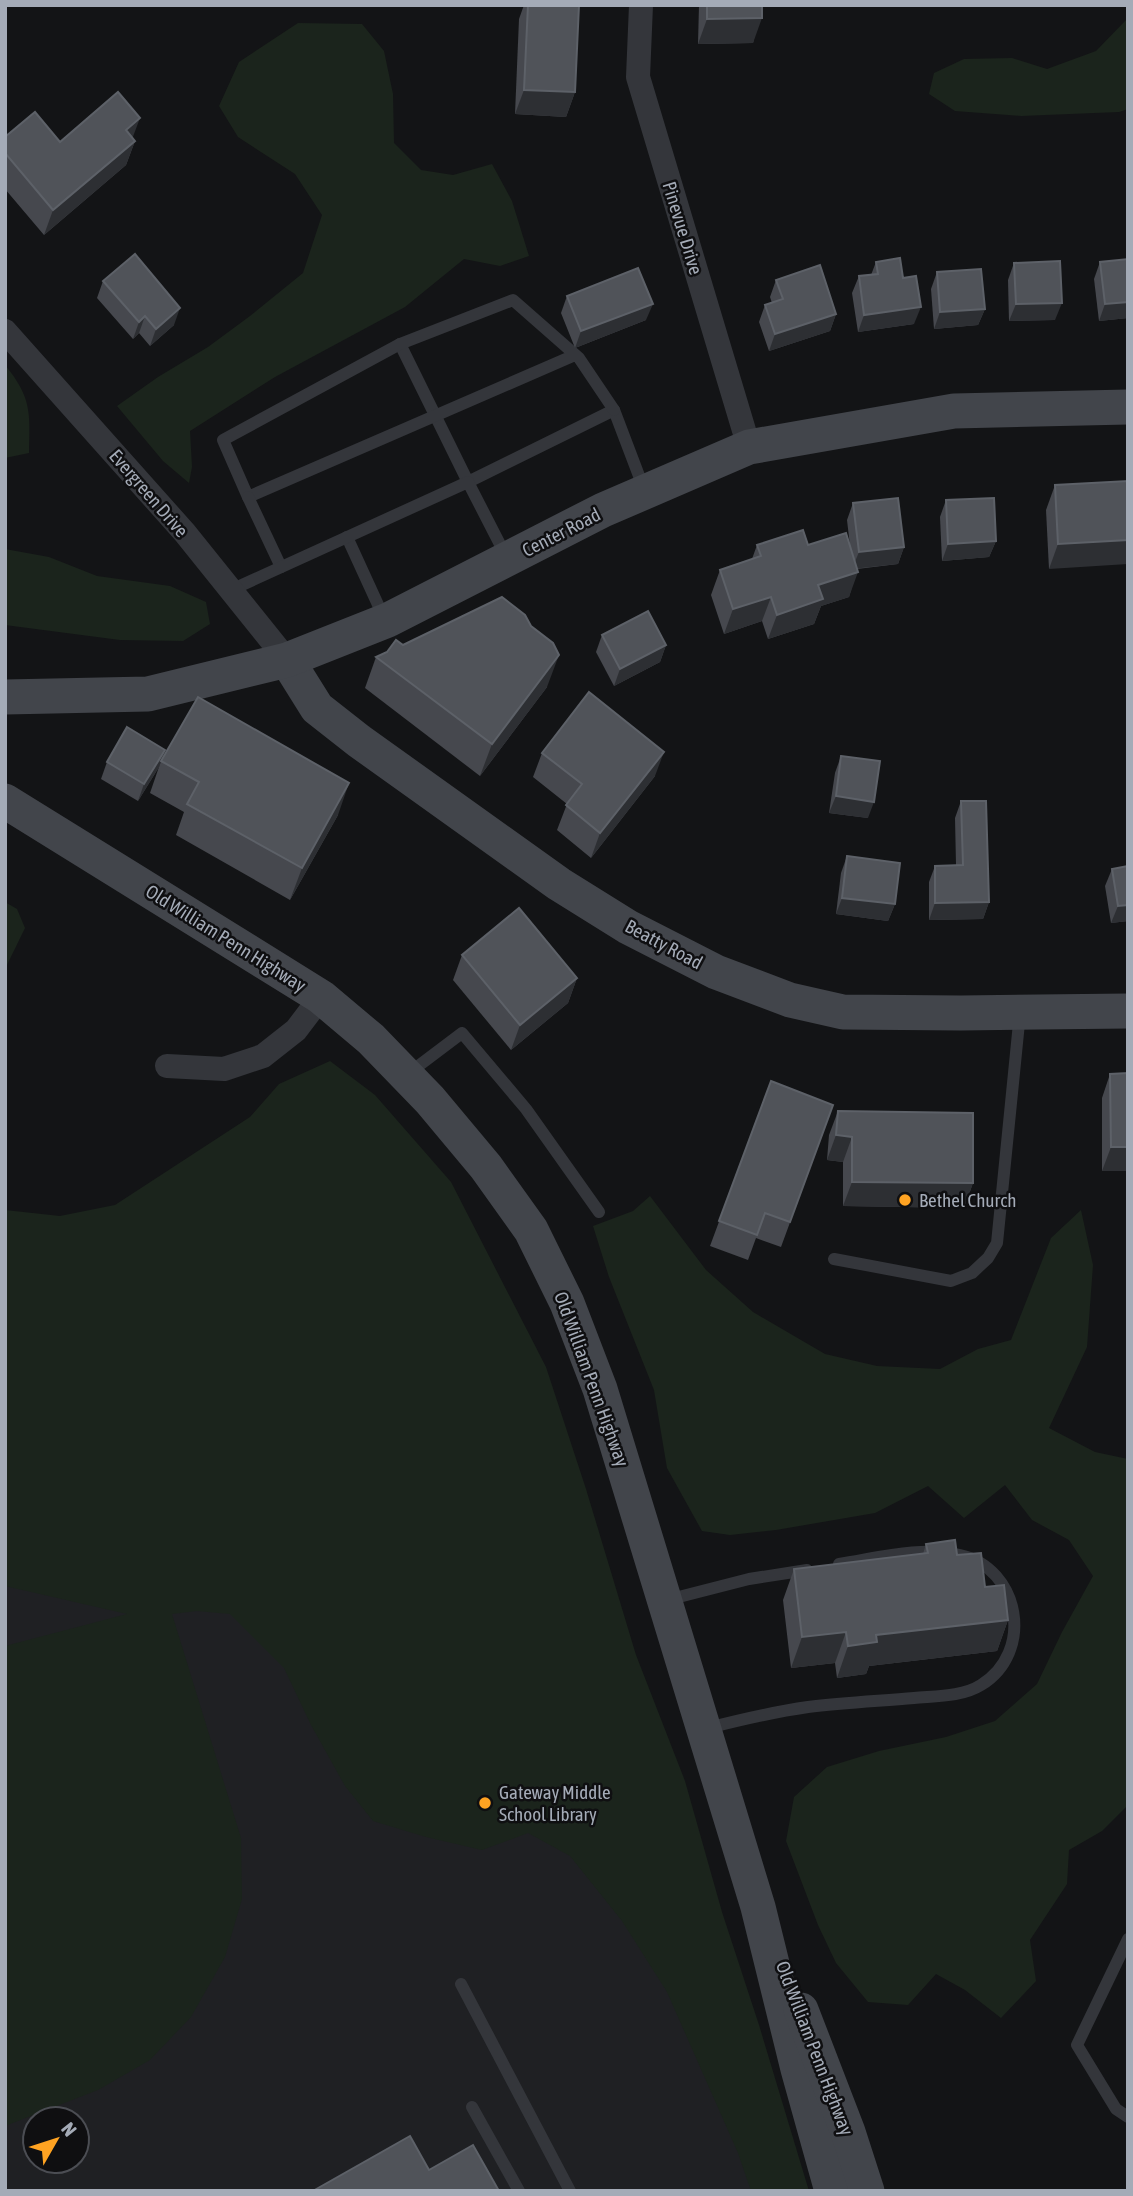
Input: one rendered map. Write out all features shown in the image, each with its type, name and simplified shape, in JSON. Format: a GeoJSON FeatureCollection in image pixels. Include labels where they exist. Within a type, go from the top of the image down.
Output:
{"type":"FeatureCollection","features":[{"type":"Feature","properties":{"kind":"street","name":"Pinevue Drive"},"geometry":{"type":"LineString","coordinates":[[642,5],[638,77],[749,447]]}},
{"type":"Feature","properties":{"kind":"street","name":"Evergreen Drive"},"geometry":{"type":"LineString","coordinates":[[5,331],[185,533],[287,660]]}},
{"type":"Feature","properties":{"kind":"street","name":"Center Road"},"geometry":{"type":"LineString","coordinates":[[5,697],[148,694],[287,660],[386,621],[603,510],[749,447],[954,411],[1128,407]]}},
{"type":"Feature","properties":{"kind":"street","name":"Beatty Road"},"geometry":{"type":"LineString","coordinates":[[287,660],[317,708],[359,741],[559,884],[628,927],[716,972],[790,1000],[843,1012],[1128,1011]]}},
{"type":"Feature","properties":{"kind":"street","name":"Old William Penn Highway"},"geometry":{"type":"LineString","coordinates":[[5,801],[321,997],[371,1039],[430,1100],[486,1167],[531,1230],[567,1303],[600,1389],[758,1906],[797,2069],[832,2191]]}},
{"type":"Feature","properties":{"kind":"street"},"geometry":{"type":"LineString","coordinates":[[167,1066],[223,1069],[264,1056],[296,1030],[321,997]]}},
{"type":"Feature","properties":{"kind":"street","name":"Old William Penn Highway"},"geometry":{"type":"LineString","coordinates":[[758,1906],[822,2061],[867,2191]]}},
{"type":"Feature","properties":{"kind":"lane"},"geometry":{"type":"LineString","coordinates":[[281,567],[223,440],[400,344],[513,300],[575,355],[614,410],[645,492]]}},
{"type":"Feature","properties":{"kind":"lane"},"geometry":{"type":"LineString","coordinates":[[400,344],[508,559]]}},
{"type":"Feature","properties":{"kind":"lane"},"geometry":{"type":"LineString","coordinates":[[248,497],[575,355]]}},
{"type":"Feature","properties":{"kind":"lane"},"geometry":{"type":"LineString","coordinates":[[231,590],[468,482],[614,410]]}},
{"type":"Feature","properties":{"kind":"lane"},"geometry":{"type":"LineString","coordinates":[[347,537],[386,621]]}},
{"type":"Feature","properties":{"kind":"lane"},"geometry":{"type":"LineString","coordinates":[[834,1259],[951,1281],[972,1273],[988,1258],[997,1243],[1020,1012]]}},
{"type":"Feature","properties":{"kind":"lane"},"geometry":{"type":"LineString","coordinates":[[406,1075],[462,1032],[526,1109],[599,1212]]}},
{"type":"Feature","properties":{"kind":"lane"},"geometry":{"type":"LineString","coordinates":[[704,1729],[755,1716],[808,1707],[952,1694],[980,1686],[1004,1665],[1012,1646],[1016,1622],[1005,1586],[982,1562],[958,1554],[913,1552],[831,1566]]}},
{"type":"Feature","properties":{"kind":"lane"},"geometry":{"type":"LineString","coordinates":[[664,1601],[749,1579],[817,1568]]}},
{"type":"Feature","properties":{"kind":"lane"},"geometry":{"type":"LineString","coordinates":[[1128,1939],[1077,2045],[1116,2109],[1128,2117]]}},
{"type":"Feature","properties":{"kind":"lane"},"geometry":{"type":"LineString","coordinates":[[461,1984],[570,2191]]}},
{"type":"Feature","properties":{"kind":"lane"},"geometry":{"type":"LineString","coordinates":[[472,2107],[519,2191]]}},
{"type":"Feature","properties":{"kind":"shaded area"},"geometry":{"type":"Polygon","coordinates":[[[1128,18],[1128,109],[1119,112],[1021,116],[955,111],[929,94],[934,73],[964,59],[1012,58],[1047,69],[1096,51],[1128,18]]]}},
{"type":"Feature","properties":{"kind":"shaded area"},"geometry":{"type":"Polygon","coordinates":[[[298,23],[362,24],[384,51],[393,94],[394,143],[421,170],[453,175],[492,164],[512,201],[529,256],[500,266],[464,259],[405,307],[275,377],[190,431],[192,467],[189,483],[163,461],[117,406],[208,347],[303,273],[322,215],[295,174],[238,137],[219,106],[239,62],[298,23]]]}},
{"type":"Feature","properties":{"kind":"shaded area"},"geometry":{"type":"Polygon","coordinates":[[[5,365],[20,387],[28,406],[29,453],[5,458],[5,365]]]}},
{"type":"Feature","properties":{"kind":"shaded area"},"geometry":{"type":"Polygon","coordinates":[[[5,549],[49,557],[97,576],[170,586],[206,602],[210,624],[183,641],[120,640],[5,625],[5,549]]]}},
{"type":"Feature","properties":{"kind":"shaded area"},"geometry":{"type":"Polygon","coordinates":[[[5,902],[17,909],[25,928],[5,969],[5,902]]]}},
{"type":"Feature","properties":{"kind":"shaded area"},"geometry":{"type":"Polygon","coordinates":[[[330,1061],[375,1095],[451,1182],[546,1367],[636,1655],[685,1781],[722,1912],[809,2191],[751,2191],[738,2153],[667,1992],[622,1921],[570,1856],[528,1833],[482,1850],[373,1821],[345,1786],[311,1725],[284,1668],[230,1614],[197,1611],[172,1614],[241,1838],[242,1899],[225,1957],[191,2017],[150,2060],[98,2090],[59,2105],[21,2105],[21,2120],[5,2126],[5,1646],[127,1614],[5,1586],[5,1210],[60,1216],[115,1205],[250,1117],[279,1084],[330,1061]]]}},
{"type":"Feature","properties":{"kind":"shaded area"},"geometry":{"type":"Polygon","coordinates":[[[650,1196],[706,1270],[753,1312],[825,1354],[877,1366],[940,1369],[978,1349],[1011,1340],[1051,1238],[1081,1210],[1093,1265],[1087,1347],[1049,1428],[1095,1452],[1128,1459],[1128,1805],[1102,1831],[1069,1850],[1067,1884],[1030,1940],[1036,1981],[1001,2018],[965,1990],[936,1974],[908,2005],[868,2002],[836,1963],[818,1925],[786,1841],[794,1797],[827,1767],[879,1751],[946,1737],[995,1721],[1037,1684],[1093,1576],[1069,1540],[1032,1520],[1005,1485],[964,1518],[928,1486],[875,1513],[730,1535],[702,1531],[667,1468],[654,1390],[609,1277],[593,1226],[633,1211],[650,1196]]]}},
{"type":"Feature","properties":{"kind":"shaded area"},"geometry":{"type":"Polygon","coordinates":[[[5,1539],[113,1550],[510,1742],[795,2191],[5,2191],[5,1539]]]}},
{"type":"Feature","properties":{"kind":"building"},"geometry":{"type":"Polygon","coordinates":[[[528,5],[579,5],[575,92],[524,90],[528,5]]]}},
{"type":"Feature","properties":{"kind":"building"},"geometry":{"type":"Polygon","coordinates":[[[707,5],[762,5],[762,18],[707,19],[707,5]]]}},
{"type":"Feature","properties":{"kind":"building"},"geometry":{"type":"Polygon","coordinates":[[[118,92],[140,118],[126,130],[135,141],[53,210],[5,153],[5,137],[35,112],[60,142],[118,92]]]}},
{"type":"Feature","properties":{"kind":"building"},"geometry":{"type":"Polygon","coordinates":[[[135,254],[180,308],[156,329],[145,316],[139,322],[103,281],[135,254]]]}},
{"type":"Feature","properties":{"kind":"building"},"geometry":{"type":"Polygon","coordinates":[[[900,258],[903,278],[916,276],[921,307],[864,315],[859,276],[878,274],[876,262],[900,258]]]}},
{"type":"Feature","properties":{"kind":"building"},"geometry":{"type":"Polygon","coordinates":[[[1128,259],[1128,302],[1105,304],[1100,262],[1128,259]]]}},
{"type":"Feature","properties":{"kind":"building"},"geometry":{"type":"Polygon","coordinates":[[[1060,261],[1062,303],[1016,304],[1014,263],[1060,261]]]}},
{"type":"Feature","properties":{"kind":"building"},"geometry":{"type":"Polygon","coordinates":[[[820,265],[836,314],[775,334],[765,305],[783,299],[776,280],[820,265]]]}},
{"type":"Feature","properties":{"kind":"building"},"geometry":{"type":"Polygon","coordinates":[[[638,268],[653,304],[581,331],[567,296],[638,268]]]}},
{"type":"Feature","properties":{"kind":"building"},"geometry":{"type":"Polygon","coordinates":[[[981,269],[985,309],[940,312],[937,272],[981,269]]]}},
{"type":"Feature","properties":{"kind":"building"},"geometry":{"type":"Polygon","coordinates":[[[1128,481],[1128,540],[1058,544],[1055,485],[1128,481]]]}},
{"type":"Feature","properties":{"kind":"building"},"geometry":{"type":"Polygon","coordinates":[[[898,498],[904,547],[859,552],[853,503],[898,498]]]}},
{"type":"Feature","properties":{"kind":"building"},"geometry":{"type":"Polygon","coordinates":[[[994,498],[996,541],[948,544],[946,500],[994,498]]]}},
{"type":"Feature","properties":{"kind":"building"},"geometry":{"type":"Polygon","coordinates":[[[803,530],[808,545],[846,533],[858,572],[818,585],[823,599],[777,615],[771,597],[733,609],[720,570],[761,556],[757,545],[803,530]]]}},
{"type":"Feature","properties":{"kind":"building"},"geometry":{"type":"Polygon","coordinates":[[[502,597],[525,615],[531,626],[553,643],[559,655],[492,744],[376,657],[387,652],[396,640],[403,645],[502,597]]]}},
{"type":"Feature","properties":{"kind":"building"},"geometry":{"type":"Polygon","coordinates":[[[648,611],[666,645],[620,669],[602,635],[648,611]]]}},
{"type":"Feature","properties":{"kind":"building"},"geometry":{"type":"Polygon","coordinates":[[[589,692],[664,752],[600,833],[566,805],[582,784],[542,753],[589,692]]]}},
{"type":"Feature","properties":{"kind":"building"},"geometry":{"type":"Polygon","coordinates":[[[198,697],[349,783],[302,868],[187,804],[199,782],[161,761],[198,697]]]}},
{"type":"Feature","properties":{"kind":"building"},"geometry":{"type":"Polygon","coordinates":[[[127,727],[165,750],[144,784],[107,762],[127,727]]]}},
{"type":"Feature","properties":{"kind":"building"},"geometry":{"type":"Polygon","coordinates":[[[841,756],[880,761],[874,802],[836,796],[841,756]]]}},
{"type":"Feature","properties":{"kind":"building"},"geometry":{"type":"Polygon","coordinates":[[[961,801],[986,801],[989,902],[935,903],[935,866],[963,865],[961,801]]]}},
{"type":"Feature","properties":{"kind":"building"},"geometry":{"type":"Polygon","coordinates":[[[847,856],[900,863],[895,904],[842,898],[847,856]]]}},
{"type":"Feature","properties":{"kind":"building"},"geometry":{"type":"Polygon","coordinates":[[[1128,866],[1128,905],[1118,906],[1112,869],[1128,866]]]}},
{"type":"Feature","properties":{"kind":"building"},"geometry":{"type":"Polygon","coordinates":[[[519,908],[577,978],[520,1025],[462,955],[519,908]]]}},
{"type":"Feature","properties":{"kind":"building"},"geometry":{"type":"Polygon","coordinates":[[[1128,1073],[1128,1147],[1111,1147],[1110,1074],[1128,1073]]]}},
{"type":"Feature","properties":{"kind":"building"},"geometry":{"type":"Polygon","coordinates":[[[771,1081],[833,1105],[790,1222],[765,1213],[757,1235],[719,1221],[771,1081]]]}},
{"type":"Feature","properties":{"kind":"building"},"geometry":{"type":"Polygon","coordinates":[[[838,1111],[973,1113],[973,1183],[852,1182],[852,1137],[836,1135],[838,1111]]]}},
{"type":"Feature","properties":{"kind":"building"},"geometry":{"type":"Polygon","coordinates":[[[955,1540],[957,1555],[981,1553],[985,1587],[1004,1585],[1008,1620],[876,1635],[877,1642],[848,1646],[846,1632],[802,1637],[794,1569],[928,1553],[926,1544],[955,1540]]]}},
{"type":"Feature","properties":{"kind":"building"},"geometry":{"type":"Polygon","coordinates":[[[410,2136],[429,2170],[473,2145],[499,2191],[313,2191],[410,2136]]]}},
{"type":"Feature","properties":{"kind":"place","name":"Bethel Church"},"geometry":{"type":"Point","coordinates":[905,1200]}},
{"type":"Feature","properties":{"kind":"place","name":"Gateway Middle School Library"},"geometry":{"type":"Point","coordinates":[485,1803]}}]}
